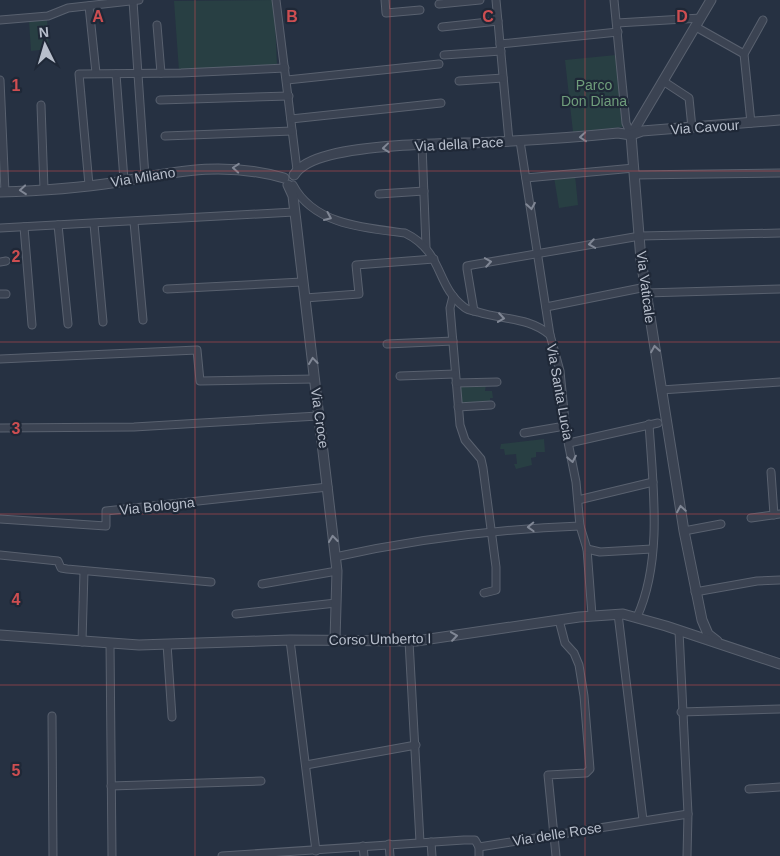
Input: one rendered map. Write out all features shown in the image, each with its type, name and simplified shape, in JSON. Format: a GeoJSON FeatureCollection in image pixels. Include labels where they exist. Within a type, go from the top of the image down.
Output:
{"type":"FeatureCollection","features":[{"type":"Feature","properties":{"kind":"street"},"geometry":{"type":"LineString","coordinates":[[0,20],[48,16],[68,8],[136,0],[138,73],[145,177]]}},
{"type":"Feature","properties":{"kind":"street"},"geometry":{"type":"LineString","coordinates":[[276,0],[287,80],[296,179],[289,183]]}},
{"type":"Feature","properties":{"kind":"street"},"geometry":{"type":"LineString","coordinates":[[385,0],[386,13],[420,10]]}},
{"type":"Feature","properties":{"kind":"street"},"geometry":{"type":"LineString","coordinates":[[439,4],[480,0]]}},
{"type":"Feature","properties":{"kind":"street"},"geometry":{"type":"LineString","coordinates":[[496,0],[509,141]]}},
{"type":"Feature","properties":{"kind":"street"},"geometry":{"type":"LineString","coordinates":[[614,0],[626,123],[631,135]]}},
{"type":"Feature","properties":{"kind":"street"},"geometry":{"type":"LineString","coordinates":[[631,135],[711,0]]}},
{"type":"Feature","properties":{"kind":"street"},"geometry":{"type":"LineString","coordinates":[[89,6],[96,73]]}},
{"type":"Feature","properties":{"kind":"street"},"geometry":{"type":"LineString","coordinates":[[617,23],[701,18]]}},
{"type":"Feature","properties":{"kind":"street"},"geometry":{"type":"LineString","coordinates":[[751,123],[744,54],[762,20]]}},
{"type":"Feature","properties":{"kind":"street"},"geometry":{"type":"LineString","coordinates":[[442,27],[498,22]]}},
{"type":"Feature","properties":{"kind":"street"},"geometry":{"type":"LineString","coordinates":[[158,25],[161,73]]}},
{"type":"Feature","properties":{"kind":"street"},"geometry":{"type":"LineString","coordinates":[[696,27],[744,54]]}},
{"type":"Feature","properties":{"kind":"street"},"geometry":{"type":"LineString","coordinates":[[444,55],[618,32]]}},
{"type":"Feature","properties":{"kind":"street"},"geometry":{"type":"LineString","coordinates":[[287,80],[440,64]]}},
{"type":"Feature","properties":{"kind":"street"},"geometry":{"type":"LineString","coordinates":[[89,185],[79,74],[285,68]]}},
{"type":"Feature","properties":{"kind":"street"},"geometry":{"type":"LineString","coordinates":[[116,74],[124,180]]}},
{"type":"Feature","properties":{"kind":"street"},"geometry":{"type":"LineString","coordinates":[[459,81],[503,78]]}},
{"type":"Feature","properties":{"kind":"street"},"geometry":{"type":"LineString","coordinates":[[0,80],[2,192]]}},
{"type":"Feature","properties":{"kind":"street"},"geometry":{"type":"LineString","coordinates":[[663,81],[689,98],[692,128]]}},
{"type":"Feature","properties":{"kind":"street"},"geometry":{"type":"LineString","coordinates":[[160,100],[288,96]]}},
{"type":"Feature","properties":{"kind":"street"},"geometry":{"type":"LineString","coordinates":[[291,119],[441,104]]}},
{"type":"Feature","properties":{"kind":"street"},"geometry":{"type":"LineString","coordinates":[[41,105],[44,189]]}},
{"type":"Feature","properties":{"kind":"street","name":"Via Cavour"},"geometry":{"type":"LineString","coordinates":[[631,135],[642,131],[780,120]]}},
{"type":"Feature","properties":{"kind":"street"},"geometry":{"type":"LineString","coordinates":[[165,136],[292,131]]}},
{"type":"Feature","properties":{"kind":"street","name":"Via della Pace"},"geometry":{"type":"LineString","coordinates":[[295,172],[329,155],[422,144],[520,141],[618,133],[631,135]]}},
{"type":"Feature","properties":{"kind":"street","name":"Via Vaticale"},"geometry":{"type":"LineString","coordinates":[[631,135],[646,290],[695,592],[702,620],[708,634],[722,644],[748,654]]}},
{"type":"Feature","properties":{"kind":"street"},"geometry":{"type":"LineString","coordinates":[[520,141],[550,334]]}},
{"type":"Feature","properties":{"kind":"street"},"geometry":{"type":"LineString","coordinates":[[422,144],[426,247]]}},
{"type":"Feature","properties":{"kind":"street","name":"Via Milano"},"geometry":{"type":"LineString","coordinates":[[2,192],[89,185],[209,168],[235,168],[289,183]]}},
{"type":"Feature","properties":{"kind":"street"},"geometry":{"type":"LineString","coordinates":[[526,178],[634,172],[780,172]]}},
{"type":"Feature","properties":{"kind":"street","name":"Via Croce"},"geometry":{"type":"LineString","coordinates":[[289,183],[293,196],[337,571],[336,640]]}},
{"type":"Feature","properties":{"kind":"street","name":"Via Santa Lucia"},"geometry":{"type":"LineString","coordinates":[[289,183],[299,197],[321,214],[348,223],[405,233],[426,247],[453,296],[465,308],[492,316],[531,322],[550,334],[560,370],[565,426],[578,500],[580,526],[587,549],[592,615]]}},
{"type":"Feature","properties":{"kind":"street"},"geometry":{"type":"LineString","coordinates":[[380,194],[424,191]]}},
{"type":"Feature","properties":{"kind":"street"},"geometry":{"type":"LineString","coordinates":[[0,228],[294,212]]}},
{"type":"Feature","properties":{"kind":"street"},"geometry":{"type":"LineString","coordinates":[[134,222],[144,320]]}},
{"type":"Feature","properties":{"kind":"street"},"geometry":{"type":"LineString","coordinates":[[94,224],[103,322]]}},
{"type":"Feature","properties":{"kind":"street"},"geometry":{"type":"LineString","coordinates":[[58,226],[68,324]]}},
{"type":"Feature","properties":{"kind":"street"},"geometry":{"type":"LineString","coordinates":[[24,227],[32,325]]}},
{"type":"Feature","properties":{"kind":"street"},"geometry":{"type":"LineString","coordinates":[[474,311],[468,266],[640,236],[780,234]]}},
{"type":"Feature","properties":{"kind":"street"},"geometry":{"type":"LineString","coordinates":[[305,298],[359,294],[356,265],[434,259]]}},
{"type":"Feature","properties":{"kind":"street"},"geometry":{"type":"LineString","coordinates":[[168,289],[302,282]]}},
{"type":"Feature","properties":{"kind":"street"},"geometry":{"type":"LineString","coordinates":[[546,307],[646,290],[780,289]]}},
{"type":"Feature","properties":{"kind":"street"},"geometry":{"type":"LineString","coordinates":[[453,296],[450,308],[460,425],[465,440],[481,459],[492,530],[497,583],[496,590],[484,594]]}},
{"type":"Feature","properties":{"kind":"street"},"geometry":{"type":"LineString","coordinates":[[387,344],[453,341]]}},
{"type":"Feature","properties":{"kind":"street"},"geometry":{"type":"LineString","coordinates":[[0,359],[197,350],[200,381],[315,379]]}},
{"type":"Feature","properties":{"kind":"street"},"geometry":{"type":"LineString","coordinates":[[400,376],[455,374]]}},
{"type":"Feature","properties":{"kind":"street"},"geometry":{"type":"LineString","coordinates":[[456,383],[496,382]]}},
{"type":"Feature","properties":{"kind":"street"},"geometry":{"type":"LineString","coordinates":[[661,390],[780,382]]}},
{"type":"Feature","properties":{"kind":"street"},"geometry":{"type":"LineString","coordinates":[[458,407],[491,405]]}},
{"type":"Feature","properties":{"kind":"street"},"geometry":{"type":"LineString","coordinates":[[0,428],[134,428],[318,416]]}},
{"type":"Feature","properties":{"kind":"street"},"geometry":{"type":"LineString","coordinates":[[569,443],[658,423]]}},
{"type":"Feature","properties":{"kind":"street"},"geometry":{"type":"LineString","coordinates":[[637,617],[648,588],[654,522],[649,424]]}},
{"type":"Feature","properties":{"kind":"street"},"geometry":{"type":"LineString","coordinates":[[524,433],[565,426]]}},
{"type":"Feature","properties":{"kind":"street"},"geometry":{"type":"LineString","coordinates":[[751,518],[777,514],[771,472]]}},
{"type":"Feature","properties":{"kind":"street"},"geometry":{"type":"LineString","coordinates":[[578,500],[653,482]]}},
{"type":"Feature","properties":{"kind":"street","name":"Via Bologna"},"geometry":{"type":"LineString","coordinates":[[0,519],[106,526],[106,511],[328,487]]}},
{"type":"Feature","properties":{"kind":"street"},"geometry":{"type":"LineString","coordinates":[[684,531],[721,524]]}},
{"type":"Feature","properties":{"kind":"street"},"geometry":{"type":"LineString","coordinates":[[335,557],[393,544],[492,530],[580,526]]}},
{"type":"Feature","properties":{"kind":"street"},"geometry":{"type":"LineString","coordinates":[[587,549],[600,552],[652,549]]}},
{"type":"Feature","properties":{"kind":"street"},"geometry":{"type":"LineString","coordinates":[[0,555],[58,561],[61,568],[84,571],[211,582]]}},
{"type":"Feature","properties":{"kind":"street"},"geometry":{"type":"LineString","coordinates":[[82,642],[84,571]]}},
{"type":"Feature","properties":{"kind":"street"},"geometry":{"type":"LineString","coordinates":[[262,584],[337,571]]}},
{"type":"Feature","properties":{"kind":"street"},"geometry":{"type":"LineString","coordinates":[[695,592],[757,581],[780,580]]}},
{"type":"Feature","properties":{"kind":"street","name":"Via Vaticale"},"geometry":{"type":"LineString","coordinates":[[682,632],[693,633],[698,626],[695,592]]}},
{"type":"Feature","properties":{"kind":"street"},"geometry":{"type":"LineString","coordinates":[[236,614],[336,603]]}},
{"type":"Feature","properties":{"kind":"street"},"geometry":{"type":"LineString","coordinates":[[618,614],[643,820]]}},
{"type":"Feature","properties":{"kind":"street","name":"Corso Umberto I"},"geometry":{"type":"LineString","coordinates":[[0,635],[82,642],[167,644],[290,640],[409,641],[592,615],[618,614],[637,617],[780,664]]}},
{"type":"Feature","properties":{"kind":"street"},"geometry":{"type":"LineString","coordinates":[[556,856],[548,775],[586,772],[590,769],[584,696],[579,665],[574,653],[564,643],[559,620]]}},
{"type":"Feature","properties":{"kind":"street"},"geometry":{"type":"LineString","coordinates":[[682,632],[681,712],[688,814],[687,856]]}},
{"type":"Feature","properties":{"kind":"street"},"geometry":{"type":"LineString","coordinates":[[290,640],[316,851]]}},
{"type":"Feature","properties":{"kind":"street"},"geometry":{"type":"LineString","coordinates":[[409,641],[420,842]]}},
{"type":"Feature","properties":{"kind":"street"},"geometry":{"type":"LineString","coordinates":[[110,643],[112,856]]}},
{"type":"Feature","properties":{"kind":"street"},"geometry":{"type":"LineString","coordinates":[[167,644],[172,717]]}},
{"type":"Feature","properties":{"kind":"street"},"geometry":{"type":"LineString","coordinates":[[681,712],[780,709]]}},
{"type":"Feature","properties":{"kind":"street"},"geometry":{"type":"LineString","coordinates":[[52,716],[53,856]]}},
{"type":"Feature","properties":{"kind":"street"},"geometry":{"type":"LineString","coordinates":[[306,765],[416,745]]}},
{"type":"Feature","properties":{"kind":"street"},"geometry":{"type":"LineString","coordinates":[[111,786],[261,781]]}},
{"type":"Feature","properties":{"kind":"street"},"geometry":{"type":"LineString","coordinates":[[749,789],[780,787]]}},
{"type":"Feature","properties":{"kind":"street","name":"Via delle Rose"},"geometry":{"type":"LineString","coordinates":[[222,856],[299,854],[363,846],[475,840],[479,847],[688,814]]}},
{"type":"Feature","properties":{"kind":"street"},"geometry":{"type":"LineString","coordinates":[[431,842],[432,856]]}},
{"type":"Feature","properties":{"kind":"street"},"geometry":{"type":"LineString","coordinates":[[389,844],[390,856]]}},
{"type":"Feature","properties":{"kind":"street"},"geometry":{"type":"LineString","coordinates":[[363,846],[364,856]]}},
{"type":"Feature","properties":{"kind":"street"},"geometry":{"type":"LineString","coordinates":[[479,847],[479,856]]}},
{"type":"Feature","properties":{"kind":"green space"},"geometry":{"type":"Polygon","coordinates":[[[274,0],[277,65],[179,71],[174,1],[274,0]]]}},
{"type":"Feature","properties":{"kind":"green space"},"geometry":{"type":"Polygon","coordinates":[[[47,20],[49,49],[31,51],[29,21],[47,20]]]}},
{"type":"Feature","properties":{"kind":"green space","name":"Parco Don Diana"},"geometry":{"type":"Polygon","coordinates":[[[616,55],[623,127],[573,132],[565,60],[616,55]]]}},
{"type":"Feature","properties":{"kind":"green space"},"geometry":{"type":"Polygon","coordinates":[[[575,175],[578,205],[559,208],[554,177],[575,175]]]}},
{"type":"Feature","properties":{"kind":"green space"},"geometry":{"type":"Polygon","coordinates":[[[486,385],[485,391],[492,391],[493,398],[490,398],[490,402],[462,404],[460,386],[486,385]]]}},
{"type":"Feature","properties":{"kind":"green space"},"geometry":{"type":"Polygon","coordinates":[[[544,439],[545,452],[536,452],[536,457],[531,458],[532,465],[516,469],[514,464],[517,464],[516,454],[505,455],[504,449],[500,449],[501,444],[544,439]]]}}]}
